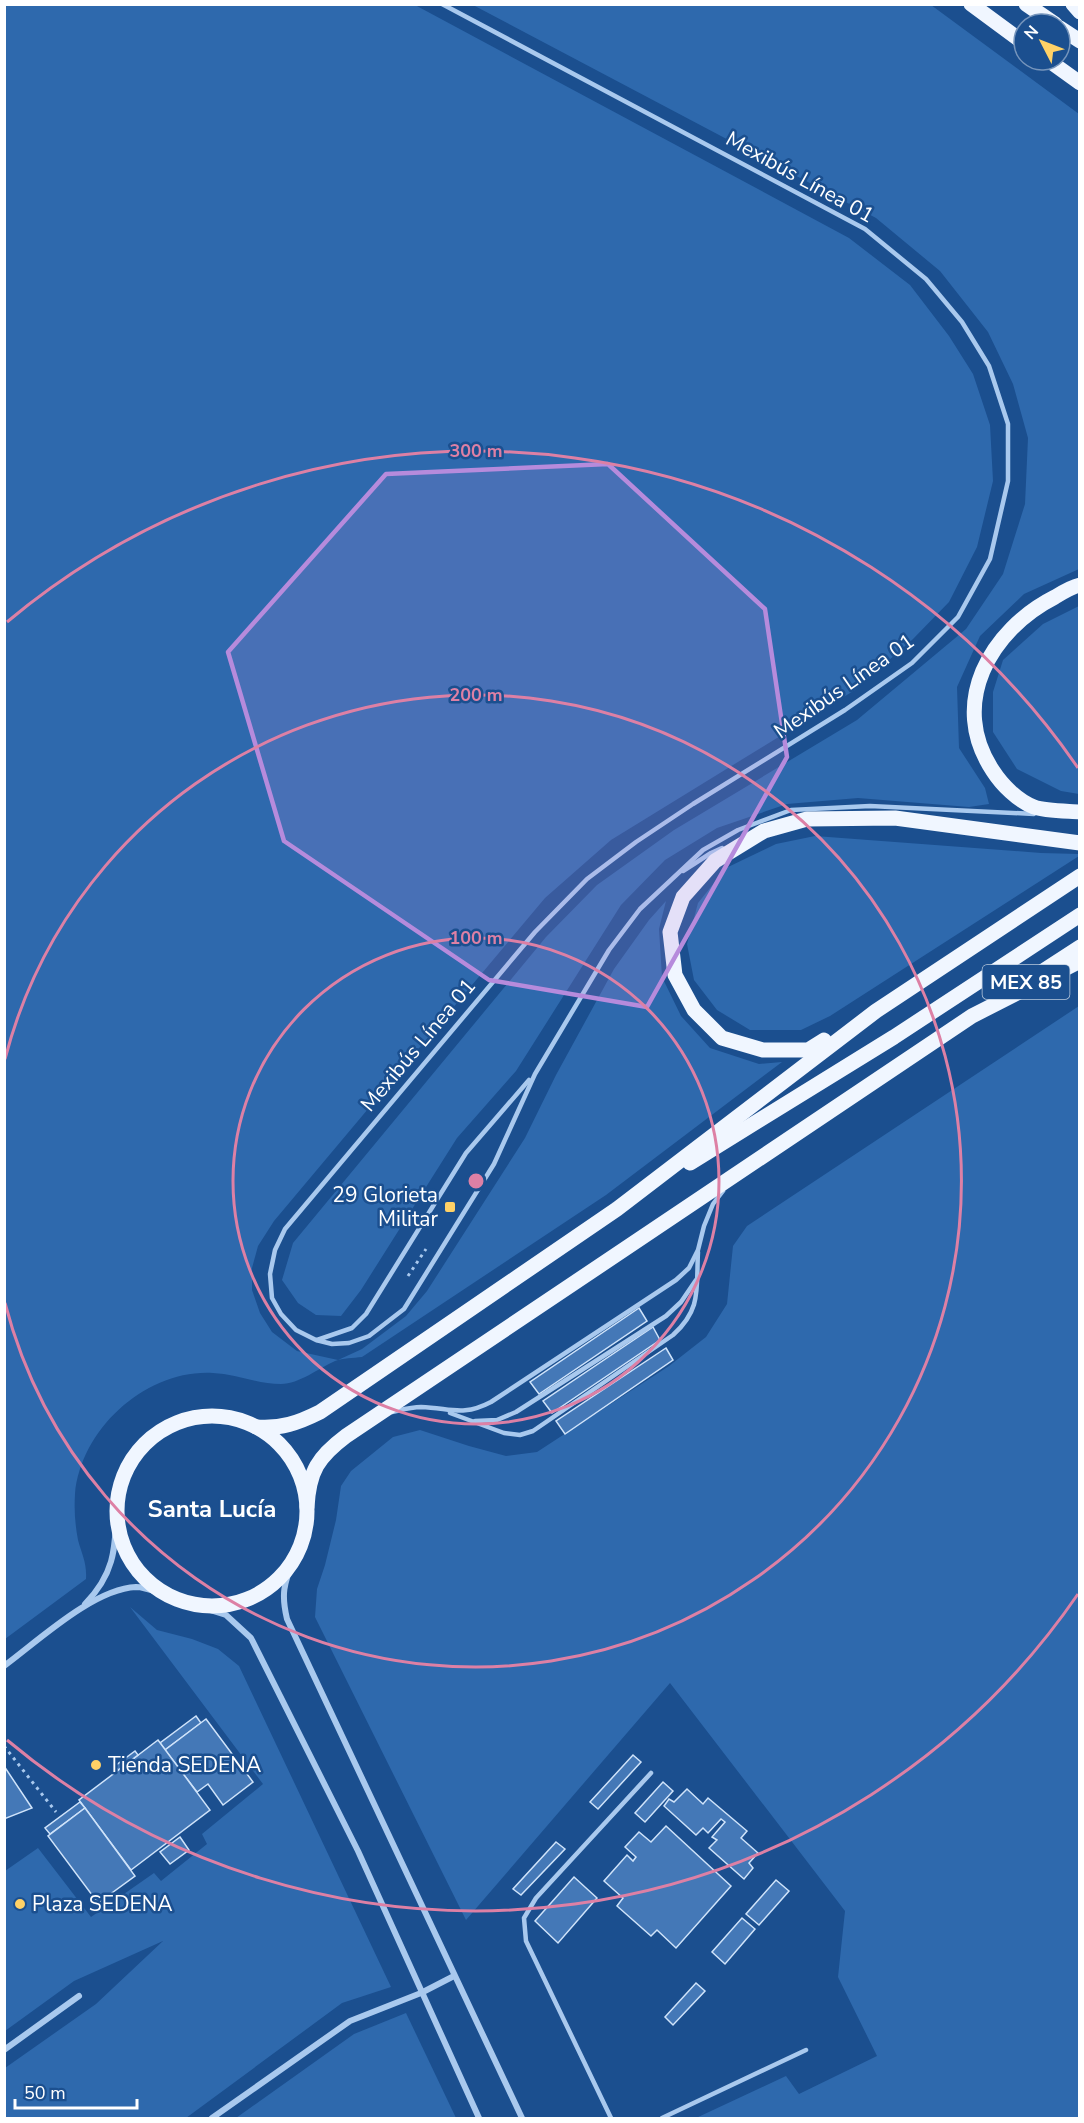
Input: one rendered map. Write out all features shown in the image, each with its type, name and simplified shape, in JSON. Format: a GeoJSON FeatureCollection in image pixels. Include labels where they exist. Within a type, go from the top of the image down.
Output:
{"type":"FeatureCollection","features":[{"type":"Feature","properties":{"kind":"main road"},"geometry":{"type":"LineString","coordinates":[[971,4],[1012,34]]}},
{"type":"Feature","properties":{"kind":"main road"},"geometry":{"type":"LineString","coordinates":[[1073,4],[1080,12]]}},
{"type":"Feature","properties":{"kind":"main road"},"geometry":{"type":"LineString","coordinates":[[1065,72],[1080,83]]}},
{"type":"Feature","properties":{"kind":"main road"},"geometry":{"type":"LineString","coordinates":[[1080,585],[1044,602],[1015,622],[993,650],[980,674],[974,699],[974,731],[987,762],[1002,786],[1034,807],[1080,813]]}},
{"type":"Feature","properties":{"kind":"main road"},"geometry":{"type":"LineString","coordinates":[[1080,843],[895,818],[807,819],[764,831],[715,861],[683,897],[670,932],[675,975],[694,1010],[722,1038],[763,1050],[808,1050],[876,1011],[1080,876]]}},
{"type":"Feature","properties":{"kind":"main road"},"geometry":{"type":"LineString","coordinates":[[1080,915],[894,1037],[617,1209],[320,1412],[302,1421],[272,1428],[256,1427],[226,1417],[210,1416],[179,1422],[152,1438],[131,1463],[124,1477],[117,1508],[121,1540],[127,1554],[145,1579],[168,1596],[195,1605],[223,1606],[250,1598],[274,1583],[293,1561],[304,1535],[308,1486],[318,1461],[328,1449],[972,1016],[1080,961]]}},
{"type":"Feature","properties":{"kind":"main road","name":"MEX 85"},"geometry":{"type":"LineString","coordinates":[[972,1016],[1080,947]]}},
{"type":"Feature","properties":{"kind":"main road"},"geometry":{"type":"LineString","coordinates":[[617,1209],[876,1011]]}},
{"type":"Feature","properties":{"kind":"main road"},"geometry":{"type":"LineString","coordinates":[[256,1427],[277,1442],[293,1461],[301,1476],[307,1507]]}},
{"type":"Feature","properties":{"kind":"street"},"geometry":{"type":"LineString","coordinates":[[76,1612],[102,1584],[109,1570],[115,1541],[117,1508]]}},
{"type":"Feature","properties":{"kind":"street"},"geometry":{"type":"LineString","coordinates":[[293,1561],[283,1587],[282,1602],[287,1619],[522,2118]]}},
{"type":"Feature","properties":{"kind":"street"},"geometry":{"type":"LineString","coordinates":[[4,1666],[76,1612],[99,1598],[122,1589],[139,1587],[168,1596]]}},
{"type":"Feature","properties":{"kind":"street"},"geometry":{"type":"LineString","coordinates":[[195,1605],[226,1615],[251,1638],[357,1851],[479,2118]]}},
{"type":"Feature","properties":{"kind":"street"},"geometry":{"type":"LineString","coordinates":[[212,2118],[350,2021],[421,1993],[454,1976]]}},
{"type":"Feature","properties":{"kind":"street"},"geometry":{"type":"LineString","coordinates":[[4,2050],[79,1996]]}},
{"type":"Feature","properties":{"kind":"lane","name":"Mexibús Línea 01"},"geometry":{"type":"LineString","coordinates":[[442,4],[865,229],[926,279],[962,322],[988,366],[1008,424],[1008,481],[990,559],[958,617],[912,663],[845,710],[636,842],[587,879],[535,932],[285,1229],[275,1250],[270,1274],[272,1298],[281,1314],[296,1330],[316,1340],[332,1344],[349,1343],[369,1336],[404,1308],[494,1164],[535,1074],[609,950],[640,909],[703,850],[729,835],[791,810],[870,806],[1012,813],[1080,813]]}},
{"type":"Feature","properties":{"kind":"lane","name":"Mexibús Línea 01"},"geometry":{"type":"LineString","coordinates":[[669,881],[711,853],[764,831]]}},
{"type":"Feature","properties":{"kind":"lane","name":"Mexibús Línea 01"},"geometry":{"type":"LineString","coordinates":[[316,1340],[352,1328],[366,1314],[466,1154],[535,1074]]}},
{"type":"Feature","properties":{"kind":"lane"},"geometry":{"type":"LineString","coordinates":[[439,1409],[504,1433],[520,1435],[533,1431],[673,1335],[686,1323],[695,1305],[698,1250],[713,1204],[726,1187],[753,1163]]}},
{"type":"Feature","properties":{"kind":"lane"},"geometry":{"type":"LineString","coordinates":[[367,1421],[393,1411],[418,1407],[458,1412],[476,1410],[676,1280],[689,1268],[698,1250]]}},
{"type":"Feature","properties":{"kind":"lane"},"geometry":{"type":"LineString","coordinates":[[473,1421],[497,1420],[516,1412],[666,1316],[681,1302],[697,1278]]}},
{"type":"Feature","properties":{"kind":"lane"},"geometry":{"type":"LineString","coordinates":[[611,2118],[526,1941],[524,1918],[536,1898],[651,1773]]}},
{"type":"Feature","properties":{"kind":"lane"},"geometry":{"type":"LineString","coordinates":[[662,2118],[806,2050]]}},
{"type":"Feature","properties":{"kind":"path"},"geometry":{"type":"LineString","coordinates":[[408,1276],[426,1248]]}},
{"type":"Feature","properties":{"kind":"path"},"geometry":{"type":"LineString","coordinates":[[4,1746],[56,1812]]}},
{"type":"Feature","properties":{"kind":"highlighted area"},"geometry":{"type":"Polygon","coordinates":[[[608,464],[765,609],[787,757],[647,1007],[489,980],[284,841],[228,652],[386,474],[608,464]]]}},
{"type":"Feature","properties":{"kind":"shaded area"},"geometry":{"type":"Polygon","coordinates":[[[5,4],[415,5],[849,238],[910,285],[949,336],[973,374],[990,425],[993,481],[977,547],[949,602],[913,639],[855,690],[611,840],[545,898],[274,1221],[258,1246],[252,1268],[252,1290],[260,1313],[272,1332],[297,1351],[338,1360],[362,1349],[406,1316],[427,1291],[525,1138],[556,1075],[614,969],[649,920],[666,901],[659,929],[662,977],[681,1016],[710,1048],[759,1064],[782,1062],[606,1195],[362,1357],[335,1361],[302,1379],[288,1383],[264,1382],[213,1373],[188,1374],[164,1381],[142,1392],[122,1407],[104,1426],[90,1447],[80,1470],[75,1494],[75,1517],[86,1579],[5,1639],[5,4]]]}},
{"type":"Feature","properties":{"kind":"shaded area"},"geometry":{"type":"Polygon","coordinates":[[[473,5],[931,5],[1012,65],[1012,72],[1022,72],[1079,114],[1079,569],[1024,594],[980,636],[957,687],[959,748],[985,788],[989,804],[969,807],[858,798],[787,804],[717,828],[665,860],[621,905],[516,1071],[457,1138],[361,1290],[341,1316],[316,1315],[298,1303],[282,1280],[293,1243],[546,937],[597,885],[674,830],[857,720],[966,629],[1003,574],[1025,504],[1028,438],[1013,384],[988,332],[940,271],[876,218],[473,5]]]}},
{"type":"Feature","properties":{"kind":"shaded area"},"geometry":{"type":"Polygon","coordinates":[[[1079,606],[1079,794],[1061,791],[1017,769],[993,732],[993,692],[1003,660],[1043,624],[1079,606]]]}},
{"type":"Feature","properties":{"kind":"shaded area"},"geometry":{"type":"Polygon","coordinates":[[[815,836],[1079,854],[1079,856],[830,1016],[801,1030],[750,1030],[717,1010],[694,980],[687,944],[698,903],[726,868],[776,844],[815,836]]]}},
{"type":"Feature","properties":{"kind":"shaded area"},"geometry":{"type":"Polygon","coordinates":[[[1079,1006],[1079,2118],[696,2118],[786,2076],[799,2094],[877,2056],[838,1977],[845,1911],[670,1683],[466,1920],[315,1617],[317,1589],[336,1520],[341,1486],[351,1471],[393,1437],[420,1430],[506,1456],[537,1452],[669,1366],[706,1337],[727,1304],[733,1246],[747,1226],[1079,1006]]]}},
{"type":"Feature","properties":{"kind":"shaded area"},"geometry":{"type":"Polygon","coordinates":[[[130,1607],[157,1630],[192,1639],[218,1649],[239,1666],[391,1987],[342,2003],[186,2118],[5,2118],[5,2068],[96,2004],[163,1941],[74,1981],[5,2031],[5,1871],[38,1848],[91,1917],[154,1873],[161,1881],[207,1844],[202,1834],[263,1784],[130,1607]]]}},
{"type":"Feature","properties":{"kind":"shaded area"},"geometry":{"type":"Polygon","coordinates":[[[406,2013],[456,2118],[236,2118],[354,2034],[406,2013]]]}},
{"type":"Feature","properties":{"kind":"building"},"geometry":{"type":"Polygon","coordinates":[[[639,1308],[647,1321],[539,1394],[530,1382],[639,1308]]]}},
{"type":"Feature","properties":{"kind":"building"},"geometry":{"type":"Polygon","coordinates":[[[653,1327],[660,1340],[552,1413],[543,1401],[653,1327]]]}},
{"type":"Feature","properties":{"kind":"building"},"geometry":{"type":"Polygon","coordinates":[[[666,1348],[673,1360],[565,1434],[556,1421],[666,1348]]]}},
{"type":"Feature","properties":{"kind":"building"},"geometry":{"type":"Polygon","coordinates":[[[196,1716],[201,1723],[165,1750],[160,1743],[196,1716]]]}},
{"type":"Feature","properties":{"kind":"building"},"geometry":{"type":"Polygon","coordinates":[[[206,1719],[253,1782],[223,1805],[208,1784],[197,1792],[165,1750],[206,1719]]]}},
{"type":"Feature","properties":{"kind":"building"},"geometry":{"type":"Polygon","coordinates":[[[158,1740],[210,1810],[131,1870],[79,1800],[158,1740]]]}},
{"type":"Feature","properties":{"kind":"building"},"geometry":{"type":"Polygon","coordinates":[[[135,1751],[138,1755],[118,1770],[115,1766],[135,1751]]]}},
{"type":"Feature","properties":{"kind":"building"},"geometry":{"type":"Polygon","coordinates":[[[633,1755],[641,1762],[598,1809],[590,1802],[633,1755]]]}},
{"type":"Feature","properties":{"kind":"building"},"geometry":{"type":"Polygon","coordinates":[[[4,1766],[32,1808],[4,1819],[4,1766]]]}},
{"type":"Feature","properties":{"kind":"building"},"geometry":{"type":"Polygon","coordinates":[[[663,1782],[673,1791],[645,1822],[635,1813],[663,1782]]]}},
{"type":"Feature","properties":{"kind":"building"},"geometry":{"type":"Polygon","coordinates":[[[687,1789],[703,1804],[708,1798],[747,1831],[741,1838],[758,1853],[749,1863],[753,1868],[744,1879],[709,1848],[717,1840],[712,1837],[725,1822],[721,1819],[708,1833],[703,1828],[696,1835],[664,1806],[669,1799],[674,1802],[687,1789]]]}},
{"type":"Feature","properties":{"kind":"building"},"geometry":{"type":"Polygon","coordinates":[[[80,1802],[85,1808],[50,1834],[45,1828],[80,1802]]]}},
{"type":"Feature","properties":{"kind":"building"},"geometry":{"type":"Polygon","coordinates":[[[85,1808],[135,1876],[98,1903],[48,1836],[85,1808]]]}},
{"type":"Feature","properties":{"kind":"building"},"geometry":{"type":"Polygon","coordinates":[[[666,1826],[731,1886],[676,1948],[657,1930],[651,1936],[617,1906],[623,1898],[604,1881],[627,1855],[633,1861],[636,1857],[625,1847],[639,1832],[651,1842],[666,1826]]]}},
{"type":"Feature","properties":{"kind":"building"},"geometry":{"type":"Polygon","coordinates":[[[180,1837],[189,1850],[170,1864],[160,1852],[180,1837]]]}},
{"type":"Feature","properties":{"kind":"building"},"geometry":{"type":"Polygon","coordinates":[[[556,1842],[565,1849],[521,1895],[513,1889],[556,1842]]]}},
{"type":"Feature","properties":{"kind":"building"},"geometry":{"type":"Polygon","coordinates":[[[574,1877],[597,1898],[558,1943],[535,1921],[574,1877]]]}},
{"type":"Feature","properties":{"kind":"building"},"geometry":{"type":"Polygon","coordinates":[[[776,1880],[789,1891],[759,1925],[746,1914],[776,1880]]]}},
{"type":"Feature","properties":{"kind":"building"},"geometry":{"type":"Polygon","coordinates":[[[742,1918],[755,1929],[725,1964],[712,1952],[742,1918]]]}},
{"type":"Feature","properties":{"kind":"building"},"geometry":{"type":"Polygon","coordinates":[[[696,1983],[705,1991],[673,2025],[665,2017],[696,1983]]]}},
{"type":"Feature","properties":{"kind":"place","name":"29 Glorieta Militar"},"geometry":{"type":"Point","coordinates":[450,1207]}},
{"type":"Feature","properties":{"kind":"place","name":"Tienda SEDENA"},"geometry":{"type":"Point","coordinates":[96,1765]}},
{"type":"Feature","properties":{"kind":"place","name":"Plaza SEDENA"},"geometry":{"type":"Point","coordinates":[20,1904]}},
{"type":"Feature","properties":{"kind":"district","name":"Santa Lucía"},"geometry":{"type":"Point","coordinates":[212,1509]}}]}
